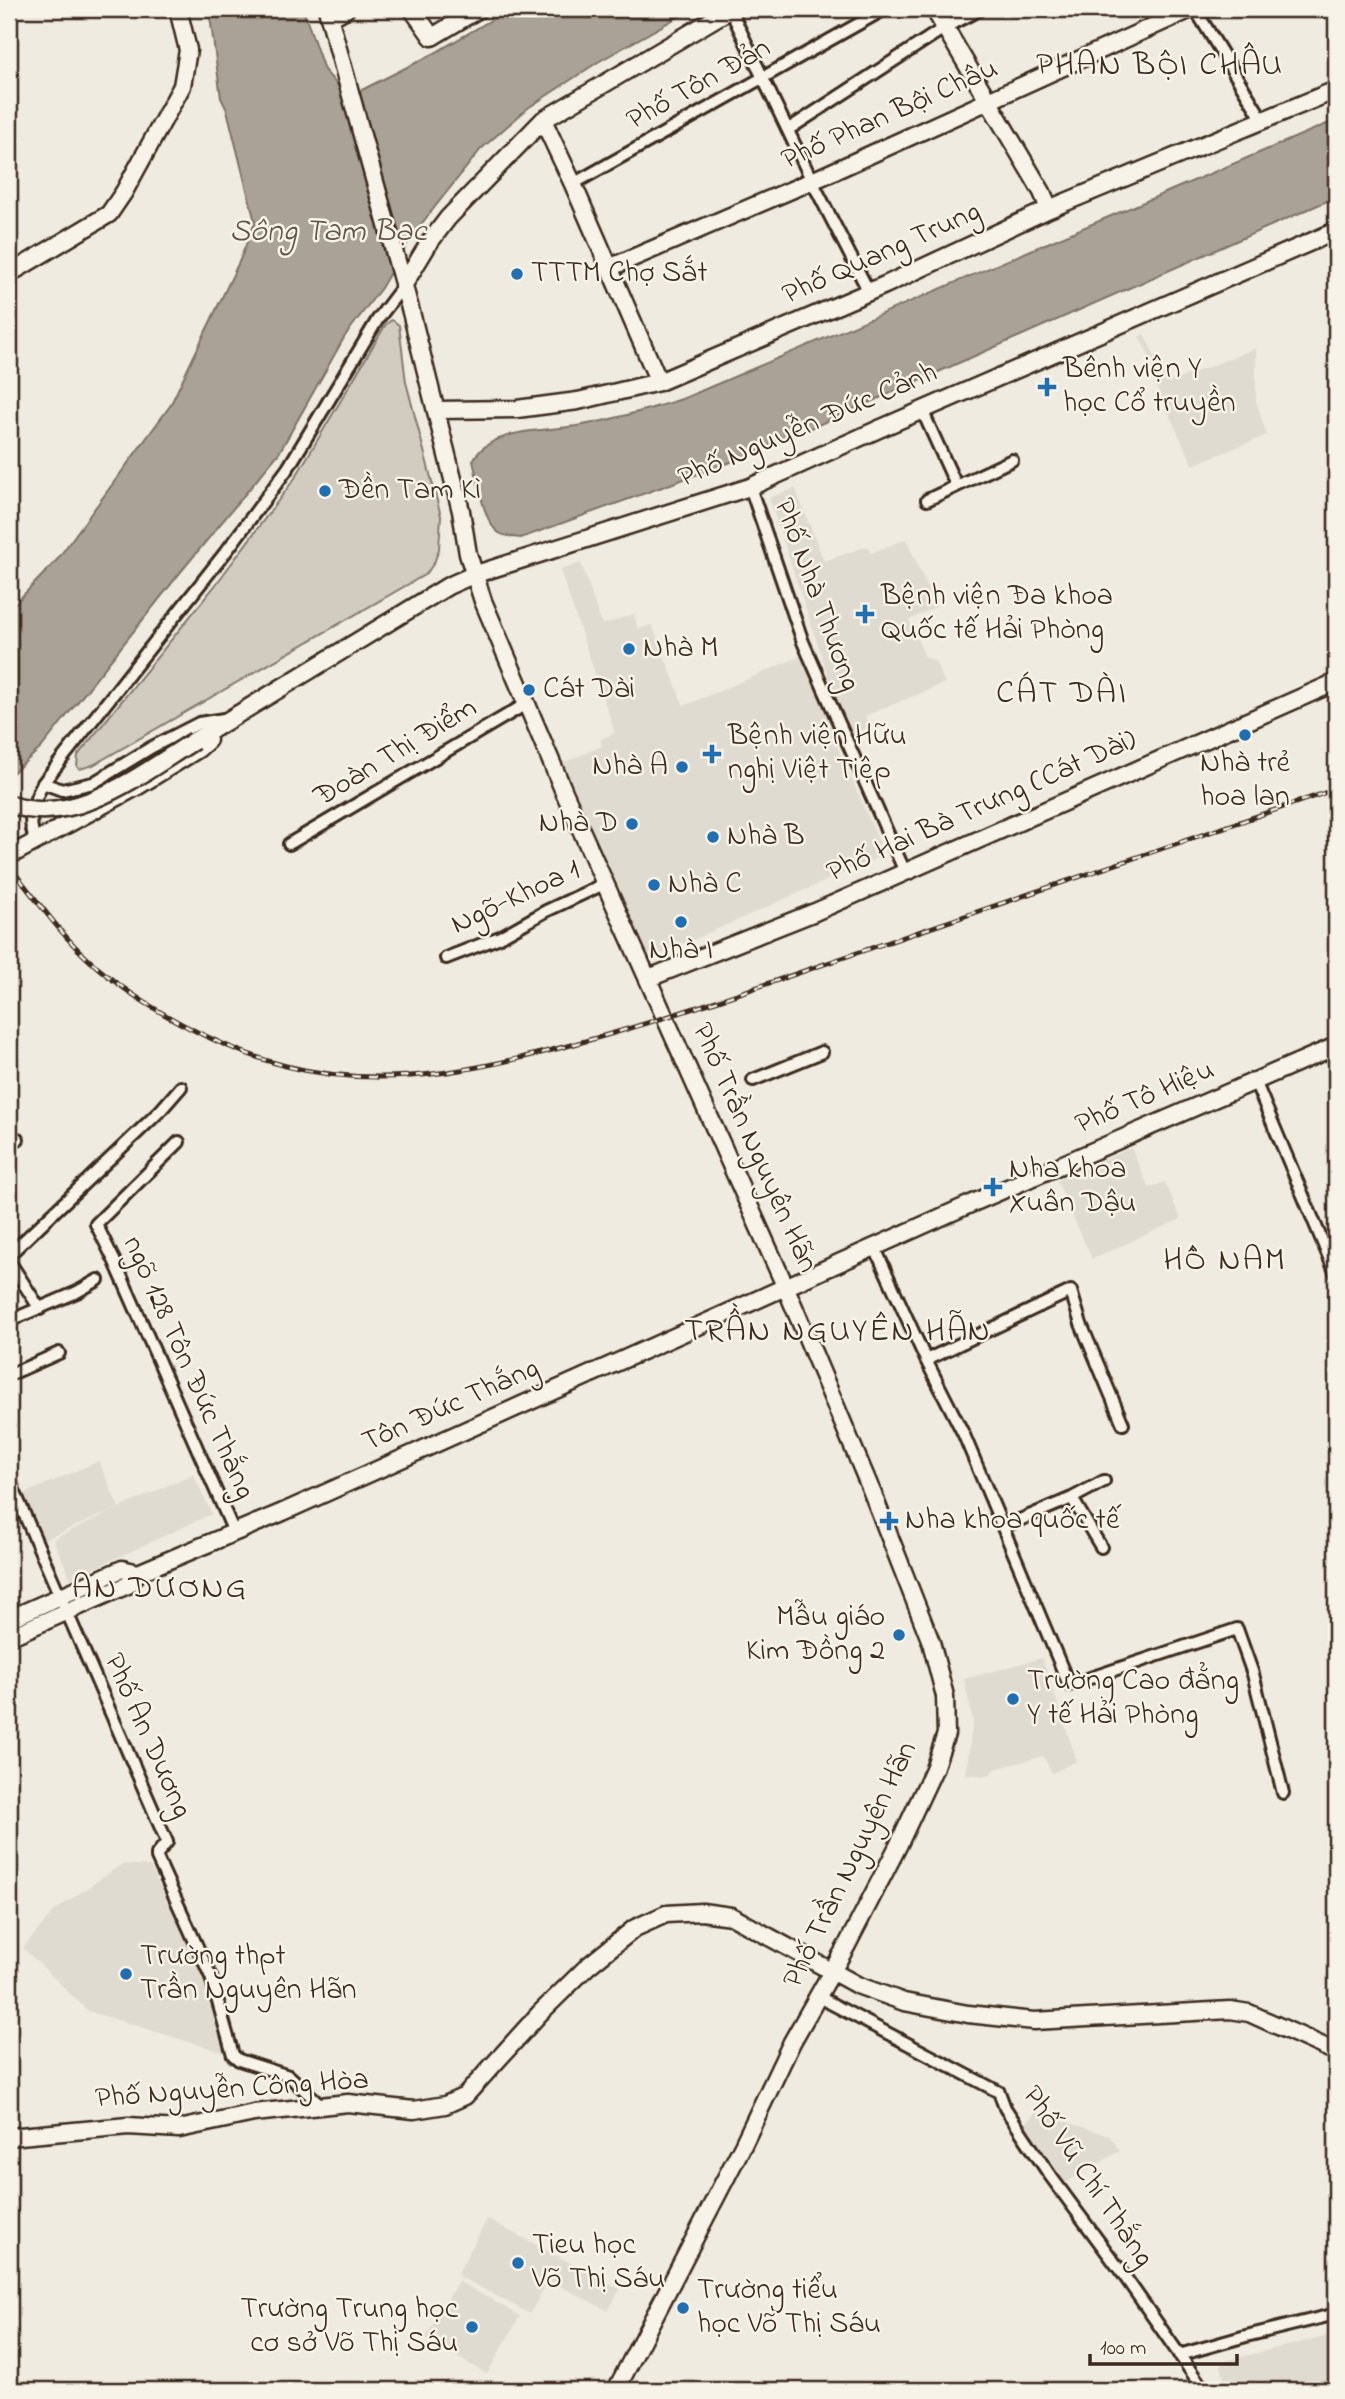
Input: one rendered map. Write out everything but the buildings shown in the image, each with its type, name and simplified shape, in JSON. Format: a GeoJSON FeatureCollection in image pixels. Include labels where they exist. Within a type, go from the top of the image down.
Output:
{"type":"FeatureCollection","features":[{"type":"Feature","properties":{"kind":"main road"},"geometry":{"type":"LineString","coordinates":[[9,274],[109,214],[124,192],[182,86],[188,51],[178,9]]}},
{"type":"Feature","properties":{"kind":"main road"},"geometry":{"type":"LineString","coordinates":[[329,13],[346,9]]}},
{"type":"Feature","properties":{"kind":"main road"},"geometry":{"type":"LineString","coordinates":[[412,9],[432,37],[479,9]]}},
{"type":"Feature","properties":{"kind":"main road"},"geometry":{"type":"LineString","coordinates":[[403,286],[448,218],[543,120],[731,9]]}},
{"type":"Feature","properties":{"kind":"main road"},"geometry":{"type":"LineString","coordinates":[[934,9],[1029,169],[1049,209]]}},
{"type":"Feature","properties":{"kind":"main road","name":"Phố Phan Bội Châu"},"geometry":{"type":"LineString","coordinates":[[609,268],[988,103],[1193,9]]}},
{"type":"Feature","properties":{"kind":"main road","name":"Phố Trần Nguyên Hãn"},"geometry":{"type":"LineString","coordinates":[[329,13],[437,410],[474,575],[526,704],[786,1288],[872,1492],[931,1642],[945,1696],[946,1734],[934,1769],[898,1846],[817,1996],[616,2390]]}},
{"type":"Feature","properties":{"kind":"main road","name":"Phố Quang Trung"},"geometry":{"type":"LineString","coordinates":[[437,410],[517,409],[578,401],[659,382],[869,292],[1049,209],[1336,90]]}},
{"type":"Feature","properties":{"kind":"main road"},"geometry":{"type":"LineString","coordinates":[[543,120],[659,382]]}},
{"type":"Feature","properties":{"kind":"main road","name":"Phố Nguyễn Đức Cảnh"},"geometry":{"type":"LineString","coordinates":[[9,804],[37,810],[79,805],[109,793],[436,593],[474,575],[750,487],[922,410],[1334,237]]}},
{"type":"Feature","properties":{"kind":"main road","name":"Phố Hai Bà Trưng (Cát Dài)"},"geometry":{"type":"LineString","coordinates":[[649,978],[815,912],[1336,682]]}},
{"type":"Feature","properties":{"kind":"main road","name":"Phố Nguyễn Đức Cảnh"},"geometry":{"type":"LineString","coordinates":[[9,856],[138,786],[198,749],[234,718]]}},
{"type":"Feature","properties":{"kind":"main road","name":"Phố Tô Hiệu"},"geometry":{"type":"LineString","coordinates":[[786,1288],[874,1246],[1336,1046]]}},
{"type":"Feature","properties":{"kind":"main road","name":"Tôn Đức Thắng"},"geometry":{"type":"LineString","coordinates":[[9,1637],[122,1569],[138,1573],[786,1288]]}},
{"type":"Feature","properties":{"kind":"main road","name":"Tôn Đức Thắng"},"geometry":{"type":"LineString","coordinates":[[9,1619],[62,1604]]}},
{"type":"Feature","properties":{"kind":"main road","name":"Phố Nguyễn Công Hòa"},"geometry":{"type":"LineString","coordinates":[[9,2137],[128,2126],[179,2129],[254,2113],[348,2103],[414,2110],[445,2105],[464,2096],[540,2013],[588,1966],[635,1928],[666,1914],[702,1912],[731,1916],[857,1985],[904,2002],[968,2014],[1034,2021],[1230,2010],[1250,2013],[1336,2052]]}},
{"type":"Feature","properties":{"kind":"street"},"geometry":{"type":"LineString","coordinates":[[731,9],[812,181],[869,292]]}},
{"type":"Feature","properties":{"kind":"street","name":"Phố Tôn Đản"},"geometry":{"type":"LineString","coordinates":[[573,184],[885,9]]}},
{"type":"Feature","properties":{"kind":"street"},"geometry":{"type":"LineString","coordinates":[[789,130],[944,28],[981,9]]}},
{"type":"Feature","properties":{"kind":"street"},"geometry":{"type":"LineString","coordinates":[[1193,9],[1264,122]]}},
{"type":"Feature","properties":{"kind":"street"},"geometry":{"type":"LineString","coordinates":[[36,841],[29,827],[33,802],[43,783],[280,479],[371,331],[403,286]]}},
{"type":"Feature","properties":{"kind":"street"},"geometry":{"type":"LineString","coordinates":[[922,410],[956,485]]}},
{"type":"Feature","properties":{"kind":"street"},"geometry":{"type":"LineString","coordinates":[[928,500],[1012,460]]}},
{"type":"Feature","properties":{"kind":"street","name":"Phố Nhà Thương"},"geometry":{"type":"LineString","coordinates":[[750,487],[803,642],[905,872]]}},
{"type":"Feature","properties":{"kind":"street","name":"Đoàn Thị Điểm"},"geometry":{"type":"LineString","coordinates":[[289,844],[526,704]]}},
{"type":"Feature","properties":{"kind":"street"},"geometry":{"type":"LineString","coordinates":[[43,783],[62,790],[93,783],[152,747],[199,723],[234,718]]}},
{"type":"Feature","properties":{"kind":"street","name":"Ngõ-Khoa 1"},"geometry":{"type":"LineString","coordinates":[[446,958],[500,937],[546,911],[606,883]]}},
{"type":"Feature","properties":{"kind":"street"},"geometry":{"type":"LineString","coordinates":[[753,1080],[822,1052]]}},
{"type":"Feature","properties":{"kind":"street"},"geometry":{"type":"LineString","coordinates":[[1255,1081],[1336,1274]]}},
{"type":"Feature","properties":{"kind":"street"},"geometry":{"type":"LineString","coordinates":[[9,1255],[160,1111],[181,1087]]}},
{"type":"Feature","properties":{"kind":"street"},"geometry":{"type":"LineString","coordinates":[[9,1147],[18,1139]]}},
{"type":"Feature","properties":{"kind":"street","name":"ngõ 128 Tôn Đức Thắng"},"geometry":{"type":"LineString","coordinates":[[179,1142],[96,1224],[116,1262],[234,1532]]}},
{"type":"Feature","properties":{"kind":"street"},"geometry":{"type":"LineString","coordinates":[[874,1246],[964,1435],[1069,1685],[1237,1629],[1253,1674],[1283,1793]]}},
{"type":"Feature","properties":{"kind":"street"},"geometry":{"type":"LineString","coordinates":[[9,1261],[40,1309]]}},
{"type":"Feature","properties":{"kind":"street"},"geometry":{"type":"LineString","coordinates":[[9,1321],[98,1280]]}},
{"type":"Feature","properties":{"kind":"street"},"geometry":{"type":"LineString","coordinates":[[926,1360],[1071,1291],[1081,1324],[1123,1424]]}},
{"type":"Feature","properties":{"kind":"street"},"geometry":{"type":"LineString","coordinates":[[9,1375],[59,1353]]}},
{"type":"Feature","properties":{"kind":"street"},"geometry":{"type":"LineString","coordinates":[[9,1479],[62,1604]]}},
{"type":"Feature","properties":{"kind":"street"},"geometry":{"type":"LineString","coordinates":[[1003,1527],[1072,1498],[1104,1481]]}},
{"type":"Feature","properties":{"kind":"street"},"geometry":{"type":"LineString","coordinates":[[1072,1498],[1101,1547]]}},
{"type":"Feature","properties":{"kind":"street","name":"Phố An Dương"},"geometry":{"type":"LineString","coordinates":[[62,1604],[167,1842],[157,1854],[157,1858],[211,1977],[233,2055],[239,2060],[289,2077],[321,2105]]}},
{"type":"Feature","properties":{"kind":"street","name":"Phố Vũ Chí Thắng"},"geometry":{"type":"LineString","coordinates":[[817,1996],[999,2092],[1005,2108],[1049,2174],[1123,2273],[1204,2390]]}},
{"type":"Feature","properties":{"kind":"street"},"geometry":{"type":"LineString","coordinates":[[1179,2355],[1336,2314]]}},
{"type":"Feature","properties":{"kind":"street"},"geometry":{"type":"LineString","coordinates":[[9,2384],[20,2390]]}},
{"type":"Feature","properties":{"kind":"shaded area"},"geometry":{"type":"Polygon","coordinates":[[[392,320],[399,325],[406,382],[441,516],[439,549],[434,563],[426,574],[93,765],[80,769],[77,767],[78,755],[214,587],[295,478],[386,324],[392,320]]]}},
{"type":"Feature","properties":{"kind":"shaded area"},"geometry":{"type":"Polygon","coordinates":[[[1144,334],[1168,383],[1256,348],[1256,401],[1267,435],[1193,465],[1155,384],[1162,380],[1139,337],[1144,334]]]}},
{"type":"Feature","properties":{"kind":"shaded area","name":"Bệnh viện Đa khoa Quốc tế Hải Phòng"},"geometry":{"type":"Polygon","coordinates":[[[795,488],[824,561],[868,546],[871,553],[906,539],[936,607],[909,620],[925,657],[935,661],[945,683],[865,716],[869,728],[852,734],[837,702],[769,498],[795,488]]]}},
{"type":"Feature","properties":{"kind":"shaded area","name":"Bệnh viện Hữu nghị Việt Tiệp"},"geometry":{"type":"Polygon","coordinates":[[[581,563],[602,625],[634,614],[638,629],[652,625],[684,706],[801,656],[881,846],[882,856],[650,959],[563,763],[602,746],[601,739],[615,733],[560,570],[581,563]]]}},
{"type":"Feature","properties":{"kind":"shaded area"},"geometry":{"type":"Polygon","coordinates":[[[1131,1148],[1149,1188],[1165,1182],[1181,1219],[1092,1259],[1057,1181],[1131,1148]]]}},
{"type":"Feature","properties":{"kind":"shaded area"},"geometry":{"type":"Polygon","coordinates":[[[99,1461],[119,1508],[41,1541],[21,1495],[99,1461]]]}},
{"type":"Feature","properties":{"kind":"shaded area"},"geometry":{"type":"Polygon","coordinates":[[[193,1474],[212,1514],[71,1579],[53,1539],[193,1474]]]}},
{"type":"Feature","properties":{"kind":"shaded area","name":"Trường Cao đẳng Y tế Hải Phòng"},"geometry":{"type":"Polygon","coordinates":[[[1042,1658],[1077,1761],[1052,1773],[1043,1756],[995,1769],[988,1776],[966,1774],[973,1720],[964,1679],[1042,1658]]]}},
{"type":"Feature","properties":{"kind":"shaded area","name":"Trường thpt Trần Nguyên Hãn"},"geometry":{"type":"Polygon","coordinates":[[[122,1864],[150,1866],[215,2000],[229,2054],[88,2011],[23,1948],[54,1911],[122,1864]]]}},
{"type":"Feature","properties":{"kind":"shaded area"},"geometry":{"type":"Polygon","coordinates":[[[1036,2112],[1110,2136],[1120,2151],[1065,2183],[1024,2125],[1036,2112]]]}},
{"type":"Feature","properties":{"kind":"shaded area","name":"Tieu học Võ Thị Sáu"},"geometry":{"type":"Polygon","coordinates":[[[487,2219],[620,2289],[608,2311],[548,2280],[530,2314],[457,2275],[487,2219]]]}},
{"type":"Feature","properties":{"kind":"shaded area","name":"Trường Trung học cơ sở Võ Thị Sáu"},"geometry":{"type":"Polygon","coordinates":[[[458,2281],[520,2316],[487,2374],[425,2339],[458,2281]]]}},
{"type":"Feature","properties":{"kind":"shaded area"},"geometry":{"type":"Polygon","coordinates":[[[1336,2334],[1336,2390],[1227,2390],[1220,2362],[1336,2334]]]}},
{"type":"Feature","properties":{"kind":"water","name":"Sông Tam Bạc"},"geometry":{"type":"Polygon","coordinates":[[[209,9],[303,9],[324,70],[348,97],[433,54],[510,9],[692,9],[598,62],[528,108],[481,149],[411,237],[381,288],[345,336],[279,453],[41,748],[9,776],[9,610],[56,561],[170,406],[239,262],[255,222],[227,110],[221,98],[209,9]]]}},
{"type":"Feature","properties":{"kind":"water"},"geometry":{"type":"Polygon","coordinates":[[[1336,120],[1336,197],[745,457],[521,538],[499,533],[489,520],[473,461],[482,449],[496,440],[525,432],[604,421],[682,399],[1336,120]]]}},
{"type":"Feature","properties":{"kind":"railway"},"geometry":{"type":"LineString","coordinates":[[9,866],[57,927],[89,960],[132,994],[182,1024],[234,1049],[286,1066],[326,1074],[405,1076],[522,1058],[636,1027],[1336,789]]}},
{"type":"Feature","properties":{"kind":"place","name":"TTTM Chợ Sắt"},"geometry":{"type":"Point","coordinates":[517,274]}},
{"type":"Feature","properties":{"kind":"place","name":"Bênh viện Y học Cổ truyền"},"geometry":{"type":"Point","coordinates":[1047,387]}},
{"type":"Feature","properties":{"kind":"place","name":"Đền Tam Kì"},"geometry":{"type":"Point","coordinates":[325,491]}},
{"type":"Feature","properties":{"kind":"place","name":"Bệnh viện Đa khoa Quốc tế Hải Phòng"},"geometry":{"type":"Point","coordinates":[865,614]}},
{"type":"Feature","properties":{"kind":"place","name":"Nhà M"},"geometry":{"type":"Point","coordinates":[629,649]}},
{"type":"Feature","properties":{"kind":"place","name":"Cát Dài"},"geometry":{"type":"Point","coordinates":[529,690]}},
{"type":"Feature","properties":{"kind":"place","name":"Nhà trẻ hoa lan"},"geometry":{"type":"Point","coordinates":[1245,735]}},
{"type":"Feature","properties":{"kind":"place","name":"Bệnh viện Hữu nghị Việt Tiệp"},"geometry":{"type":"Point","coordinates":[712,754]}},
{"type":"Feature","properties":{"kind":"place","name":"Nhà A"},"geometry":{"type":"Point","coordinates":[682,767]}},
{"type":"Feature","properties":{"kind":"place","name":"Nhà D"},"geometry":{"type":"Point","coordinates":[632,824]}},
{"type":"Feature","properties":{"kind":"place","name":"Nhà B"},"geometry":{"type":"Point","coordinates":[713,837]}},
{"type":"Feature","properties":{"kind":"place","name":"Nhà C"},"geometry":{"type":"Point","coordinates":[654,885]}},
{"type":"Feature","properties":{"kind":"place","name":"Nhà I"},"geometry":{"type":"Point","coordinates":[681,922]}},
{"type":"Feature","properties":{"kind":"place","name":"Nha khoa Xuân Dậu"},"geometry":{"type":"Point","coordinates":[993,1187]}},
{"type":"Feature","properties":{"kind":"place","name":"Nha khoa quốc tế"},"geometry":{"type":"Point","coordinates":[889,1521]}},
{"type":"Feature","properties":{"kind":"place","name":"Mẫu giáo Kim Đồng 2"},"geometry":{"type":"Point","coordinates":[899,1635]}},
{"type":"Feature","properties":{"kind":"place","name":"Trường Cao đẳng Y tế Hải Phòng"},"geometry":{"type":"Point","coordinates":[1013,1699]}},
{"type":"Feature","properties":{"kind":"place","name":"Trường thpt Trần Nguyên Hãn"},"geometry":{"type":"Point","coordinates":[126,1974]}},
{"type":"Feature","properties":{"kind":"place","name":"Tieu học Võ Thị Sáu"},"geometry":{"type":"Point","coordinates":[518,2263]}},
{"type":"Feature","properties":{"kind":"place","name":"Trường tiểu học Võ Thị Sáu"},"geometry":{"type":"Point","coordinates":[683,2308]}},
{"type":"Feature","properties":{"kind":"place","name":"Trường Trung học cơ sở Võ Thị Sáu"},"geometry":{"type":"Point","coordinates":[472,2327]}},
{"type":"Feature","properties":{"kind":"district","name":"PHAN BỘI CHÂU"},"geometry":{"type":"Point","coordinates":[1160,66]}},
{"type":"Feature","properties":{"kind":"district","name":"CÁT DÀI"},"geometry":{"type":"Point","coordinates":[1062,694]}},
{"type":"Feature","properties":{"kind":"district","name":"HỒ NAM"},"geometry":{"type":"Point","coordinates":[1225,1261]}},
{"type":"Feature","properties":{"kind":"district","name":"TRẦN NGUYÊN HÃN"},"geometry":{"type":"Point","coordinates":[838,1332]}},
{"type":"Feature","properties":{"kind":"district","name":"AN DƯƠNG"},"geometry":{"type":"Point","coordinates":[160,1589]}}]}
